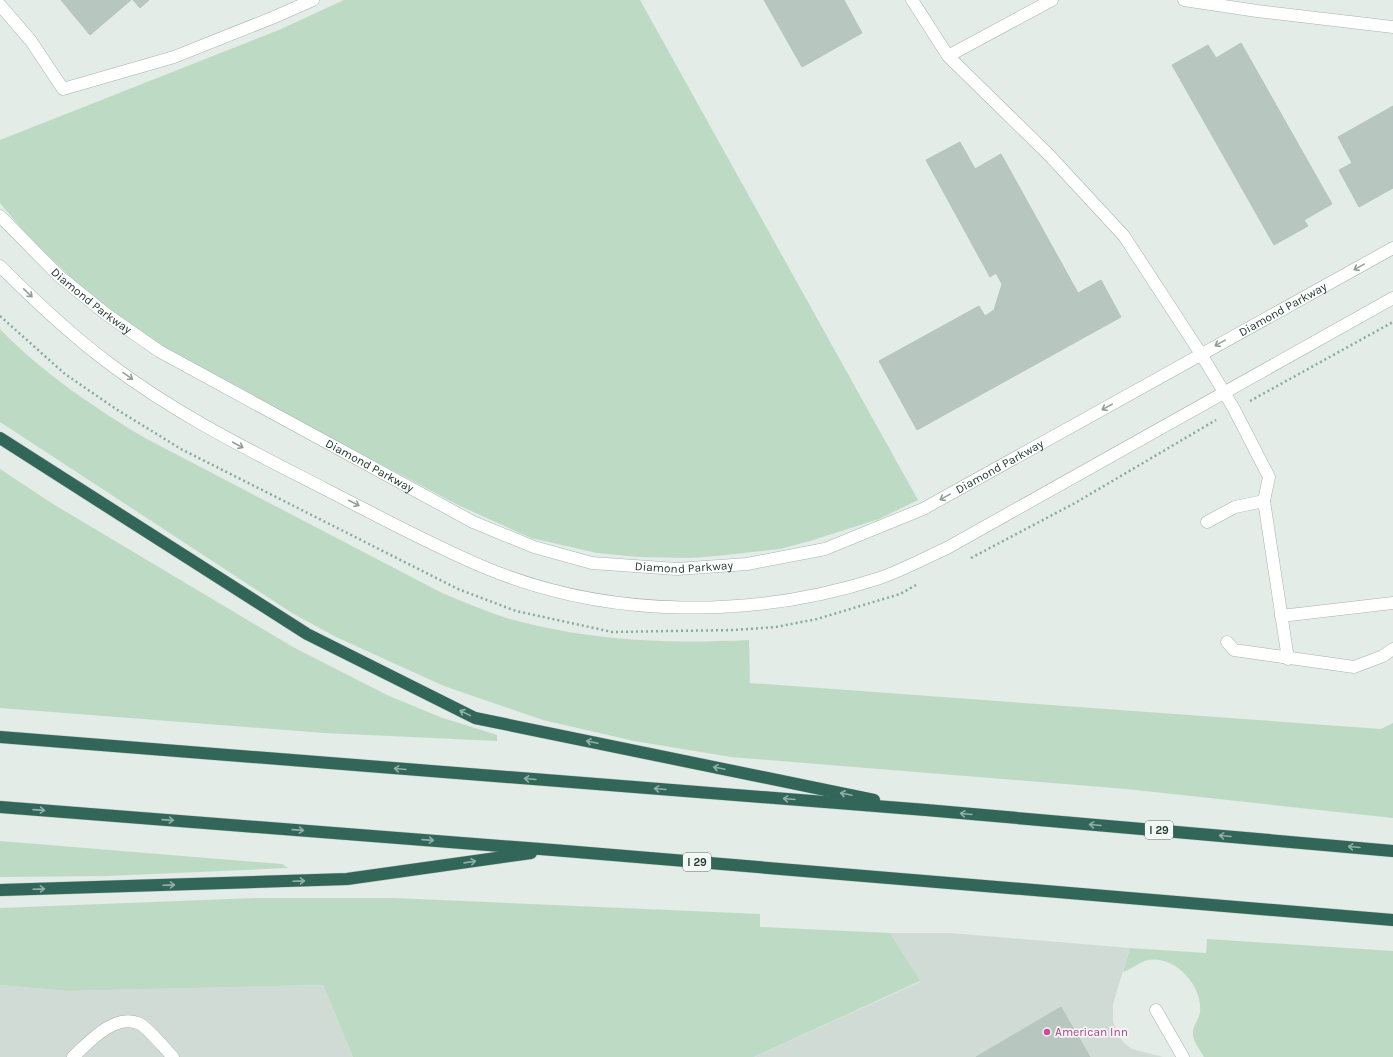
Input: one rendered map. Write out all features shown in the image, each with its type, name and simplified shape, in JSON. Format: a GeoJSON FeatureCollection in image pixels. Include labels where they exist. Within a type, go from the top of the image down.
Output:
{"type":"FeatureCollection","features":[{"type":"Feature","properties":{"kind":"highway"},"geometry":{"type":"LineString","coordinates":[[0,438],[307,634],[475,718],[926,810]]}},
{"type":"Feature","properties":{"kind":"highway","name":"I 29"},"geometry":{"type":"LineString","coordinates":[[0,737],[926,810],[1393,851]]}},
{"type":"Feature","properties":{"kind":"highway","name":"I 29"},"geometry":{"type":"LineString","coordinates":[[0,807],[553,850],[1393,920]]}},
{"type":"Feature","properties":{"kind":"highway"},"geometry":{"type":"LineString","coordinates":[[0,890],[347,879],[553,850]]}},
{"type":"Feature","properties":{"kind":"street"},"geometry":{"type":"LineString","coordinates":[[0,5],[31,42],[63,89],[174,57],[314,0]]}},
{"type":"Feature","properties":{"kind":"street"},"geometry":{"type":"LineString","coordinates":[[912,0],[948,56],[1049,155],[1124,236],[1225,393],[1269,477],[1264,501],[1288,659]]}},
{"type":"Feature","properties":{"kind":"street"},"geometry":{"type":"LineString","coordinates":[[948,56],[1052,0]]}},
{"type":"Feature","properties":{"kind":"street"},"geometry":{"type":"LineString","coordinates":[[1184,0],[1272,13],[1393,27]]}},
{"type":"Feature","properties":{"kind":"street","name":"Diamond Parkway"},"geometry":{"type":"LineString","coordinates":[[0,216],[59,276],[106,314],[159,351],[473,522],[534,546],[592,563],[677,569],[747,564],[825,549],[923,509],[1393,248]]}},
{"type":"Feature","properties":{"kind":"street"},"geometry":{"type":"LineString","coordinates":[[0,266],[68,330],[111,364],[186,415],[239,445],[440,547],[488,569],[570,594],[621,603],[670,607],[708,607],[778,602],[832,592],[881,577],[947,548],[1393,298]]}},
{"type":"Feature","properties":{"kind":"street"},"geometry":{"type":"LineString","coordinates":[[1207,522],[1235,507],[1264,501]]}},
{"type":"Feature","properties":{"kind":"street"},"geometry":{"type":"LineString","coordinates":[[1281,616],[1393,603]]}},
{"type":"Feature","properties":{"kind":"street"},"geometry":{"type":"LineString","coordinates":[[1227,642],[1234,650],[1288,659],[1354,667],[1383,656],[1393,649]]}},
{"type":"Feature","properties":{"kind":"street"},"geometry":{"type":"LineString","coordinates":[[1156,1010],[1183,1057]]}},
{"type":"Feature","properties":{"kind":"street"},"geometry":{"type":"LineString","coordinates":[[73,1057],[100,1031],[123,1022],[140,1024],[173,1057]]}},
{"type":"Feature","properties":{"kind":"path"},"geometry":{"type":"LineString","coordinates":[[0,316],[65,374],[116,409],[181,449],[458,590],[516,610],[612,632],[734,630],[776,626],[817,619],[900,594],[920,582]]}},
{"type":"Feature","properties":{"kind":"path"},"geometry":{"type":"LineString","coordinates":[[970,558],[1075,503],[1234,410],[1393,322]]}},
{"type":"Feature","properties":{"kind":"shaded area"},"geometry":{"type":"Polygon","coordinates":[[[890,933],[950,933],[1130,948],[1113,1004],[1113,1021],[1116,1031],[1124,1043],[1132,1049],[1163,1057],[754,1057],[920,982],[890,933]]]}},
{"type":"Feature","properties":{"kind":"shaded area"},"geometry":{"type":"Polygon","coordinates":[[[0,985],[67,991],[323,985],[353,1057],[0,1057],[0,985]]]}},
{"type":"Feature","properties":{"kind":"green space"},"geometry":{"type":"Polygon","coordinates":[[[344,0],[640,0],[918,500],[879,519],[810,541],[780,549],[717,556],[691,558],[638,557],[597,553],[531,538],[460,506],[167,351],[93,299],[25,233],[0,203],[0,140],[281,29],[344,0]]]}},
{"type":"Feature","properties":{"kind":"green space"},"geometry":{"type":"Polygon","coordinates":[[[0,329],[33,360],[69,388],[107,415],[145,438],[442,593],[510,619],[570,632],[629,639],[688,642],[749,640],[750,683],[1381,729],[1393,723],[1393,818],[1126,789],[731,757],[634,741],[543,720],[444,686],[336,637],[292,613],[0,422],[0,329]]]}},
{"type":"Feature","properties":{"kind":"green space"},"geometry":{"type":"Polygon","coordinates":[[[0,469],[53,504],[293,647],[387,695],[440,717],[497,735],[497,741],[324,733],[0,708],[0,469]]]}},
{"type":"Feature","properties":{"kind":"green space"},"geometry":{"type":"Polygon","coordinates":[[[0,841],[282,864],[288,868],[108,876],[0,877],[0,841]]]}},
{"type":"Feature","properties":{"kind":"green space"},"geometry":{"type":"Polygon","coordinates":[[[255,898],[394,898],[760,914],[760,927],[890,933],[920,981],[754,1057],[353,1057],[323,985],[67,991],[0,985],[0,908],[255,898]]]}},
{"type":"Feature","properties":{"kind":"green space"},"geometry":{"type":"Polygon","coordinates":[[[1207,939],[1393,951],[1393,1057],[1204,1057],[1196,1044],[1193,1035],[1200,1012],[1200,1002],[1197,992],[1185,974],[1168,962],[1158,960],[1145,961],[1123,972],[1130,948],[1206,953],[1207,939]]]}},
{"type":"Feature","properties":{"kind":"building"},"geometry":{"type":"Polygon","coordinates":[[[61,0],[131,0],[90,35],[61,0]]]}},
{"type":"Feature","properties":{"kind":"building"},"geometry":{"type":"Polygon","coordinates":[[[133,0],[149,0],[140,8],[133,0]]]}},
{"type":"Feature","properties":{"kind":"building"},"geometry":{"type":"Polygon","coordinates":[[[764,0],[844,0],[862,33],[802,67],[764,0]]]}},
{"type":"Feature","properties":{"kind":"building"},"geometry":{"type":"Polygon","coordinates":[[[1241,43],[1332,204],[1304,220],[1308,226],[1274,245],[1172,65],[1208,45],[1216,58],[1241,43]]]}},
{"type":"Feature","properties":{"kind":"building"},"geometry":{"type":"Polygon","coordinates":[[[1393,106],[1393,188],[1359,207],[1339,170],[1352,163],[1338,137],[1393,106]]]}},
{"type":"Feature","properties":{"kind":"building"},"geometry":{"type":"Polygon","coordinates":[[[960,142],[975,169],[1001,154],[1078,293],[1101,280],[1121,317],[917,430],[879,361],[979,306],[985,316],[994,310],[1002,284],[996,273],[990,277],[926,160],[960,142]]]}},
{"type":"Feature","properties":{"kind":"building","name":"American Inn"},"geometry":{"type":"Polygon","coordinates":[[[1061,1007],[1090,1057],[976,1057],[1061,1007]]]}},
{"type":"Feature","properties":{"kind":"place","name":"American Inn"},"geometry":{"type":"Point","coordinates":[1047,1032]}}]}
